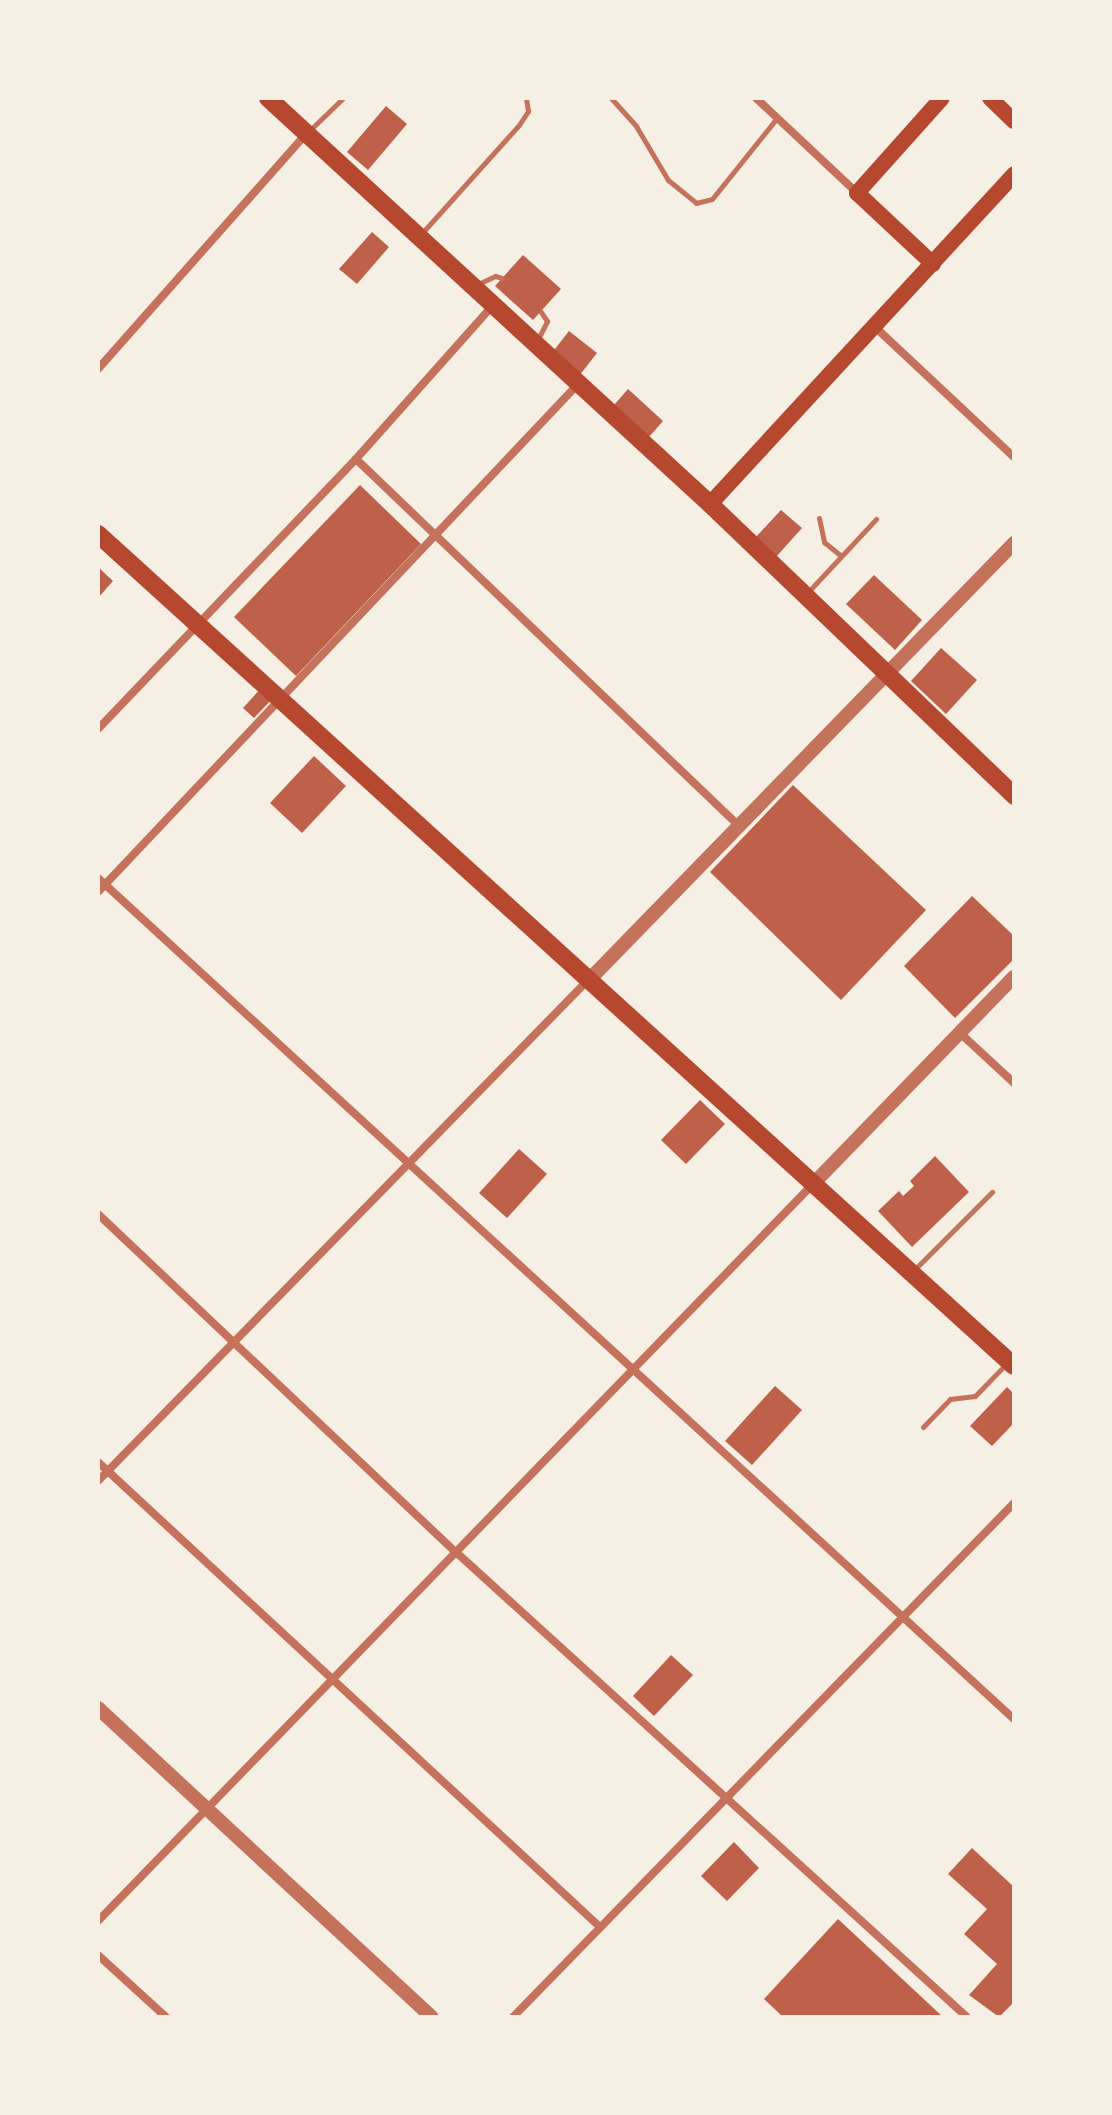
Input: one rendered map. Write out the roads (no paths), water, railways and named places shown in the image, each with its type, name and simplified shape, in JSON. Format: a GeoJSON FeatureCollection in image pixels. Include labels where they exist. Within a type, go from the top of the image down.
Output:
{"type":"FeatureCollection","features":[{"type":"Feature","properties":{"kind":"main road"},"geometry":{"type":"LineString","coordinates":[[268,98],[710,504],[1014,796]]}},
{"type":"Feature","properties":{"kind":"main road"},"geometry":{"type":"LineString","coordinates":[[933,264],[857,193],[942,98]]}},
{"type":"Feature","properties":{"kind":"main road"},"geometry":{"type":"LineString","coordinates":[[710,504],[1014,174]]}},
{"type":"Feature","properties":{"kind":"main road"},"geometry":{"type":"LineString","coordinates":[[98,534],[816,1181],[1012,1364]]}},
{"type":"Feature","properties":{"kind":"street"},"geometry":{"type":"LineString","coordinates":[[756,98],[857,193]]}},
{"type":"Feature","properties":{"kind":"street"},"geometry":{"type":"LineString","coordinates":[[98,369],[307,133]]}},
{"type":"Feature","properties":{"kind":"street"},"geometry":{"type":"LineString","coordinates":[[98,729],[199,627],[356,459],[493,305]]}},
{"type":"Feature","properties":{"kind":"street"},"geometry":{"type":"LineString","coordinates":[[875,327],[1014,457]]}},
{"type":"Feature","properties":{"kind":"street"},"geometry":{"type":"LineString","coordinates":[[98,892],[102,881],[284,700],[579,383]]}},
{"type":"Feature","properties":{"kind":"street"},"geometry":{"type":"LineString","coordinates":[[356,459],[739,826]]}},
{"type":"Feature","properties":{"kind":"street"},"geometry":{"type":"LineString","coordinates":[[98,1481],[1014,543]]}},
{"type":"Feature","properties":{"kind":"street"},"geometry":{"type":"LineString","coordinates":[[102,881],[633,1374],[1014,1719]]}},
{"type":"Feature","properties":{"kind":"street"},"geometry":{"type":"LineString","coordinates":[[98,1921],[633,1374],[1014,977]]}},
{"type":"Feature","properties":{"kind":"street"},"geometry":{"type":"LineString","coordinates":[[960,1033],[1014,1083]]}},
{"type":"Feature","properties":{"kind":"street"},"geometry":{"type":"LineString","coordinates":[[98,1214],[236,1340],[457,1553],[967,2017]]}},
{"type":"Feature","properties":{"kind":"street"},"geometry":{"type":"LineString","coordinates":[[98,1462],[600,1927]]}},
{"type":"Feature","properties":{"kind":"street"},"geometry":{"type":"LineString","coordinates":[[513,2017],[1014,1503]]}},
{"type":"Feature","properties":{"kind":"street"},"geometry":{"type":"LineString","coordinates":[[98,1708],[432,2017]]}},
{"type":"Feature","properties":{"kind":"street"},"geometry":{"type":"LineString","coordinates":[[98,1955],[166,2017]]}},
{"type":"Feature","properties":{"kind":"lane"},"geometry":{"type":"LineString","coordinates":[[307,133],[343,98]]}},
{"type":"Feature","properties":{"kind":"lane"},"geometry":{"type":"LineString","coordinates":[[419,237],[519,125],[528,111],[526,98]]}},
{"type":"Feature","properties":{"kind":"lane"},"geometry":{"type":"LineString","coordinates":[[611,98],[636,126],[668,180],[696,203],[712,199],[777,118]]}},
{"type":"Feature","properties":{"kind":"lane"},"geometry":{"type":"LineString","coordinates":[[474,287],[495,276],[502,278]]}},
{"type":"Feature","properties":{"kind":"lane"},"geometry":{"type":"LineString","coordinates":[[535,343],[547,321],[541,312]]}},
{"type":"Feature","properties":{"kind":"lane"},"geometry":{"type":"LineString","coordinates":[[819,518],[824,542],[840,555]]}},
{"type":"Feature","properties":{"kind":"lane"},"geometry":{"type":"LineString","coordinates":[[805,595],[876,519]]}},
{"type":"Feature","properties":{"kind":"lane"},"geometry":{"type":"LineString","coordinates":[[912,1272],[992,1192]]}},
{"type":"Feature","properties":{"kind":"lane"},"geometry":{"type":"LineString","coordinates":[[923,1427],[950,1399],[975,1396],[1012,1364]]}}]}
